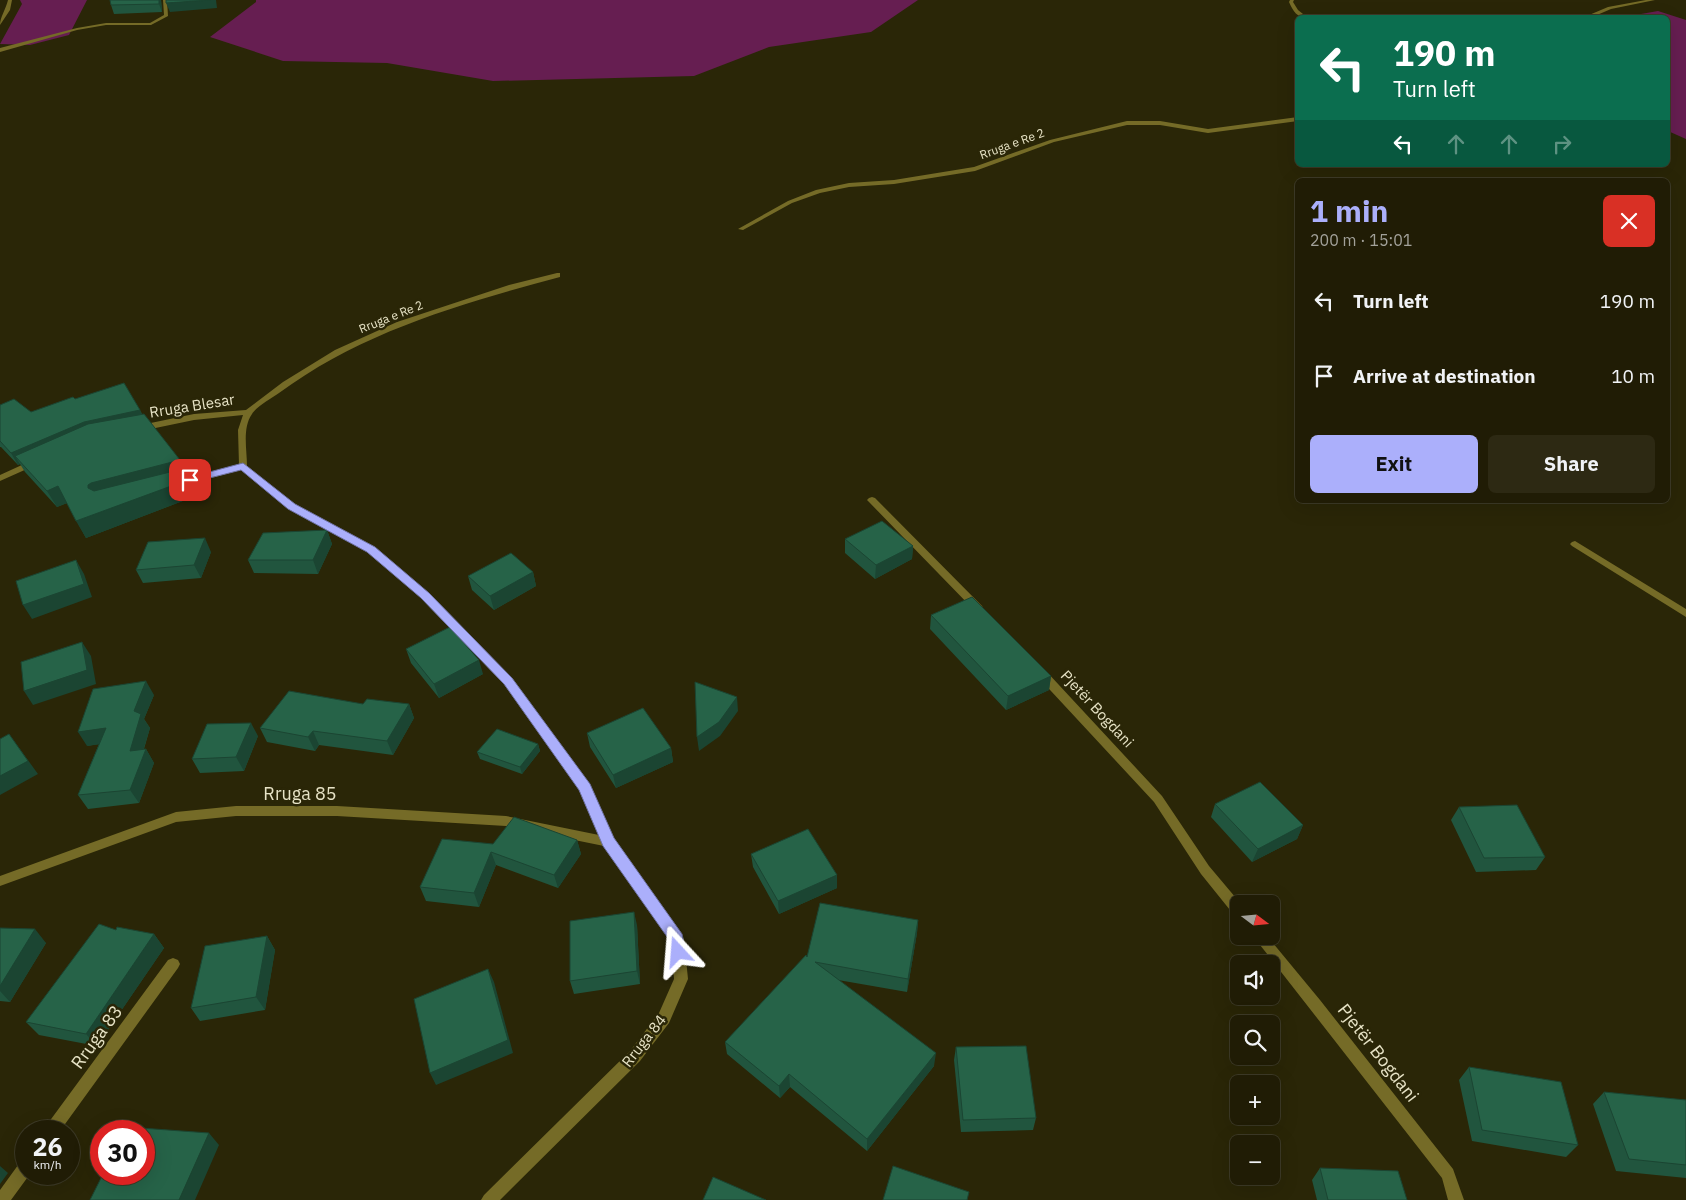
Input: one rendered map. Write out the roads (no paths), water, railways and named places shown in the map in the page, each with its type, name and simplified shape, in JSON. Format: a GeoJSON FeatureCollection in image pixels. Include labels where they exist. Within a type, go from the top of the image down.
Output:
{"type":"FeatureCollection","features":[{"type":"Feature","properties":{"kind":"street"},"geometry":{"type":"LineString","coordinates":[[0,24],[8,10],[10,0]]}},
{"type":"Feature","properties":{"kind":"street"},"geometry":{"type":"LineString","coordinates":[[0,50],[78,29],[106,24],[146,25],[157,22],[166,16],[165,0]]}},
{"type":"Feature","properties":{"kind":"street"},"geometry":{"type":"LineString","coordinates":[[1292,0],[1291,2],[1296,11],[1302,15]]}},
{"type":"Feature","properties":{"kind":"street"},"geometry":{"type":"LineString","coordinates":[[1592,15],[1610,8],[1653,0]]}},
{"type":"Feature","properties":{"kind":"street","name":"Rruga e Re 2"},"geometry":{"type":"LineString","coordinates":[[741,229],[790,202],[818,191],[849,185],[894,182],[976,169],[1052,141],[1127,123],[1160,123],[1208,131],[1295,119]]}},
{"type":"Feature","properties":{"kind":"street","name":"Rruga e Re 2"},"geometry":{"type":"LineString","coordinates":[[248,412],[286,384],[338,352],[400,324],[512,287],[557,275]]}},
{"type":"Feature","properties":{"kind":"street"},"geometry":{"type":"LineString","coordinates":[[168,486],[243,466],[242,430],[248,412]]}},
{"type":"Feature","properties":{"kind":"street","name":"Rruga Blesar"},"geometry":{"type":"LineString","coordinates":[[130,430],[194,417],[248,412]]}},
{"type":"Feature","properties":{"kind":"street"},"geometry":{"type":"LineString","coordinates":[[0,478],[43,459]]}},
{"type":"Feature","properties":{"kind":"street","name":"Rruga 84"},"geometry":{"type":"LineString","coordinates":[[243,466],[292,507],[371,550],[425,596],[508,681],[585,788],[608,842],[677,939],[681,979],[664,1018],[635,1056],[489,1200]]}},
{"type":"Feature","properties":{"kind":"street"},"geometry":{"type":"LineString","coordinates":[[872,500],[987,618]]}},
{"type":"Feature","properties":{"kind":"street"},"geometry":{"type":"LineString","coordinates":[[1575,544],[1686,614]]}},
{"type":"Feature","properties":{"kind":"street","name":"Pjetër Bogdani"},"geometry":{"type":"LineString","coordinates":[[1034,666],[1158,799],[1205,870],[1230,900]]}},
{"type":"Feature","properties":{"kind":"street","name":"Rruga 85"},"geometry":{"type":"LineString","coordinates":[[0,881],[176,817],[236,811],[337,811],[506,820],[608,842]]}},
{"type":"Feature","properties":{"kind":"street","name":"Pjetër Bogdani"},"geometry":{"type":"LineString","coordinates":[[1266,945],[1448,1174],[1456,1200]]}},
{"type":"Feature","properties":{"kind":"street","name":"Rruga 83"},"geometry":{"type":"LineString","coordinates":[[59,1120],[173,964]]}},
{"type":"Feature","properties":{"kind":"street"},"geometry":{"type":"LineString","coordinates":[[2,1200],[15,1182]]}}]}
